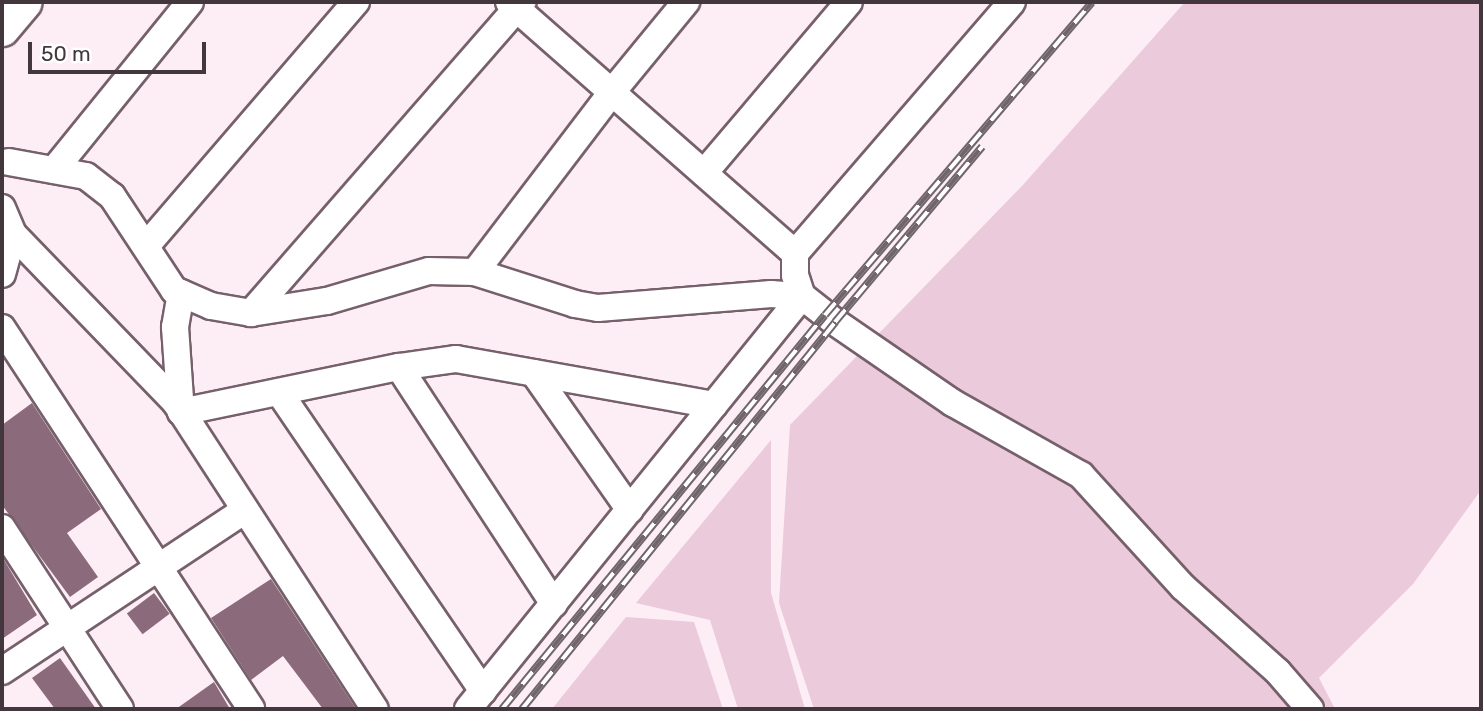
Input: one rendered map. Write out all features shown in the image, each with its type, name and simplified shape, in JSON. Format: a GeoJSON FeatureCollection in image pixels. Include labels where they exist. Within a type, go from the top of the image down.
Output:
{"type":"FeatureCollection","features":[{"type":"Feature","properties":{"kind":"street"},"geometry":{"type":"LineString","coordinates":[[2,29],[25,2]]}},
{"type":"Feature","properties":{"kind":"street"},"geometry":{"type":"LineString","coordinates":[[54,170],[190,2]]}},
{"type":"Feature","properties":{"kind":"street"},"geometry":{"type":"LineString","coordinates":[[146,246],[356,2]]}},
{"type":"Feature","properties":{"kind":"street"},"geometry":{"type":"LineString","coordinates":[[475,272],[612,92],[687,2]]}},
{"type":"Feature","properties":{"kind":"street"},"geometry":{"type":"LineString","coordinates":[[704,173],[849,2]]}},
{"type":"Feature","properties":{"kind":"street"},"geometry":{"type":"LineString","coordinates":[[1012,2],[796,253],[795,275],[802,296],[835,323],[953,403],[1081,475],[1183,587],[1278,672],[1310,709]]}},
{"type":"Feature","properties":{"kind":"street"},"geometry":{"type":"LineString","coordinates":[[251,313],[515,4],[796,253]]}},
{"type":"Feature","properties":{"kind":"street"},"geometry":{"type":"LineString","coordinates":[[4,161],[86,176],[112,196],[174,290],[211,306],[251,313],[327,301],[429,271],[475,272],[575,304],[598,308],[771,294],[802,296]]}},
{"type":"Feature","properties":{"kind":"street"},"geometry":{"type":"LineString","coordinates":[[2,208],[13,234],[181,412],[376,709]]}},
{"type":"Feature","properties":{"kind":"street"},"geometry":{"type":"LineString","coordinates":[[2,274],[13,234]]}},
{"type":"Feature","properties":{"kind":"street"},"geometry":{"type":"LineString","coordinates":[[181,293],[174,327],[181,412]]}},
{"type":"Feature","properties":{"kind":"street"},"geometry":{"type":"LineString","coordinates":[[279,392],[475,700],[802,296]]}},
{"type":"Feature","properties":{"kind":"street"},"geometry":{"type":"LineString","coordinates":[[2,328],[251,709]]}},
{"type":"Feature","properties":{"kind":"street"},"geometry":{"type":"LineString","coordinates":[[181,412],[399,367],[456,359],[714,405]]}},
{"type":"Feature","properties":{"kind":"street"},"geometry":{"type":"LineString","coordinates":[[399,367],[554,604]]}},
{"type":"Feature","properties":{"kind":"street"},"geometry":{"type":"LineString","coordinates":[[534,373],[630,510]]}},
{"type":"Feature","properties":{"kind":"street"},"geometry":{"type":"LineString","coordinates":[[2,671],[245,510]]}},
{"type":"Feature","properties":{"kind":"street"},"geometry":{"type":"LineString","coordinates":[[2,528],[120,709]]}},
{"type":"Feature","properties":{"kind":"shaded area"},"geometry":{"type":"Polygon","coordinates":[[[1185,2],[1481,2],[1481,490],[1413,584],[1319,678],[1335,709],[814,709],[779,603],[790,425],[1022,186],[1185,2]]]}},
{"type":"Feature","properties":{"kind":"shaded area"},"geometry":{"type":"Polygon","coordinates":[[[771,440],[771,593],[805,709],[738,709],[710,620],[636,603],[771,440]]]}},
{"type":"Feature","properties":{"kind":"shaded area"},"geometry":{"type":"Polygon","coordinates":[[[626,617],[694,622],[723,709],[552,709],[626,617]]]}},
{"type":"Feature","properties":{"kind":"building"},"geometry":{"type":"Polygon","coordinates":[[[32,403],[101,509],[67,533],[98,577],[70,597],[2,505],[2,425],[32,403]]]}},
{"type":"Feature","properties":{"kind":"building"},"geometry":{"type":"Polygon","coordinates":[[[4,560],[37,615],[2,639],[2,562],[4,560]]]}},
{"type":"Feature","properties":{"kind":"building"},"geometry":{"type":"Polygon","coordinates":[[[271,579],[356,709],[323,709],[283,656],[251,680],[211,618],[271,579]]]}},
{"type":"Feature","properties":{"kind":"building"},"geometry":{"type":"Polygon","coordinates":[[[154,593],[170,614],[142,634],[127,613],[154,593]]]}},
{"type":"Feature","properties":{"kind":"building"},"geometry":{"type":"Polygon","coordinates":[[[60,658],[96,709],[55,709],[32,678],[60,658]]]}},
{"type":"Feature","properties":{"kind":"building"},"geometry":{"type":"Polygon","coordinates":[[[214,682],[230,709],[176,709],[214,682]]]}},
{"type":"Feature","properties":{"kind":"railway"},"geometry":{"type":"LineString","coordinates":[[502,709],[825,315],[1092,2]]}},
{"type":"Feature","properties":{"kind":"railway"},"geometry":{"type":"LineString","coordinates":[[522,709],[835,322],[982,147]]}}]}
